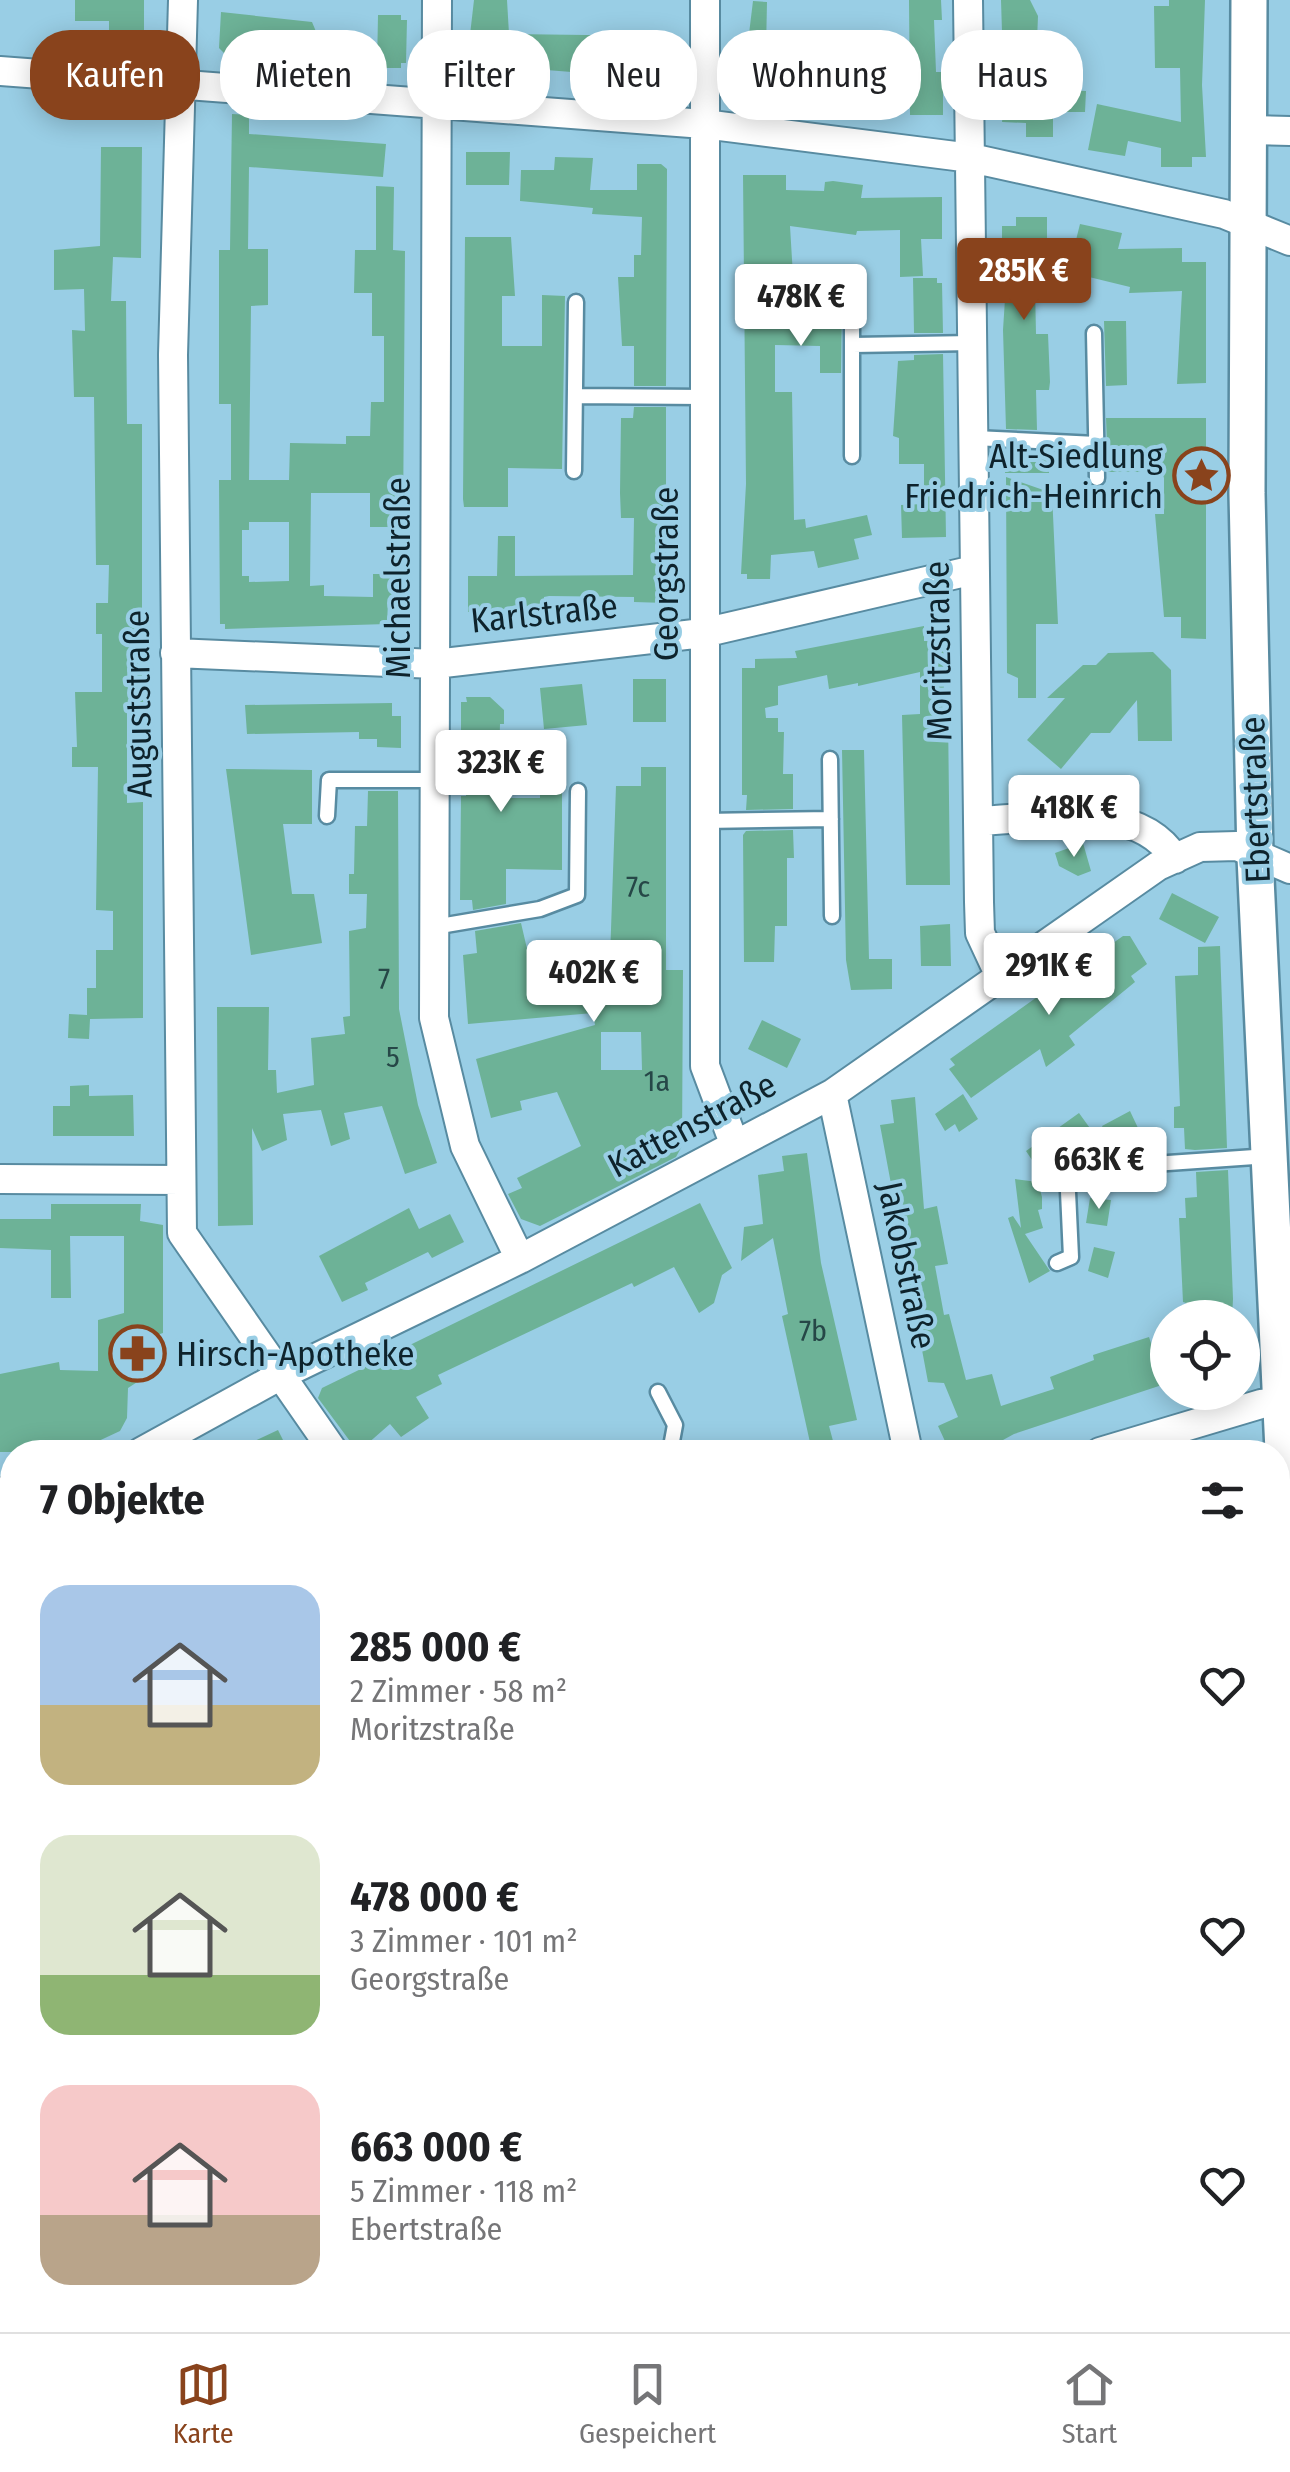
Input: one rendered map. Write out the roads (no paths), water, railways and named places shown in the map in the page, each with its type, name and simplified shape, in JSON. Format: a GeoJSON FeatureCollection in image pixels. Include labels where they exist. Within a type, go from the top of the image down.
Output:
{"type":"FeatureCollection","features":[{"type":"Feature","properties":{"kind":"street","name":"Auguststraße"},"geometry":{"type":"LineString","coordinates":[[183,0],[183,30]]}},
{"type":"Feature","properties":{"kind":"street","name":"Michaelstraße"},"geometry":{"type":"LineString","coordinates":[[437,0],[437,30]]}},
{"type":"Feature","properties":{"kind":"street","name":"Georgstraße"},"geometry":{"type":"LineString","coordinates":[[704,0],[705,1066],[734,1143]]}},
{"type":"Feature","properties":{"kind":"street","name":"Moritzstraße"},"geometry":{"type":"LineString","coordinates":[[968,0],[980,934],[1000,976]]}},
{"type":"Feature","properties":{"kind":"street","name":"Ebertstraße"},"geometry":{"type":"LineString","coordinates":[[1248,0],[1247,494],[1255,857],[1288,1440]]}},
{"type":"Feature","properties":{"kind":"street"},"geometry":{"type":"LineString","coordinates":[[0,71],[30,73]]}},
{"type":"Feature","properties":{"kind":"street"},"geometry":{"type":"LineString","coordinates":[[200,87],[407,104]]}},
{"type":"Feature","properties":{"kind":"street"},"geometry":{"type":"LineString","coordinates":[[550,114],[704,124],[971,158],[1132,190],[1249,222],[1290,241]]}},
{"type":"Feature","properties":{"kind":"street","name":"Auguststraße"},"geometry":{"type":"LineString","coordinates":[[181,120],[173,355],[182,1233],[326,1440]]}},
{"type":"Feature","properties":{"kind":"street","name":"Michaelstraße"},"geometry":{"type":"LineString","coordinates":[[436,120],[434,1018],[465,1146],[520,1260]]}},
{"type":"Feature","properties":{"kind":"street"},"geometry":{"type":"LineString","coordinates":[[1247,130],[1290,131]]}},
{"type":"Feature","properties":{"kind":"street","name":"Karlstraße"},"geometry":{"type":"LineString","coordinates":[[175,653],[435,664],[703,633],[974,570]]}},
{"type":"Feature","properties":{"kind":"street"},"geometry":{"type":"LineString","coordinates":[[978,821],[1112,820],[1138,826],[1163,839],[1175,858]]}},
{"type":"Feature","properties":{"kind":"street","name":"Kattenstraße"},"geometry":{"type":"LineString","coordinates":[[163,1440],[283,1374],[520,1260],[832,1094],[1175,858],[1200,847],[1237,846],[1290,869]]}},
{"type":"Feature","properties":{"kind":"street","name":"Jakobstraße"},"geometry":{"type":"LineString","coordinates":[[832,1094],[905,1440]]}},
{"type":"Feature","properties":{"kind":"street"},"geometry":{"type":"LineString","coordinates":[[0,1179],[180,1180]]}},
{"type":"Feature","properties":{"kind":"street"},"geometry":{"type":"LineString","coordinates":[[1140,1440],[1260,1404],[1287,1401]]}},
{"type":"Feature","properties":{"kind":"lane"},"geometry":{"type":"LineString","coordinates":[[574,471],[576,302]]}},
{"type":"Feature","properties":{"kind":"lane"},"geometry":{"type":"LineString","coordinates":[[852,313],[852,456]]}},
{"type":"Feature","properties":{"kind":"lane"},"geometry":{"type":"LineString","coordinates":[[1094,333],[1096,478]]}},
{"type":"Feature","properties":{"kind":"lane"},"geometry":{"type":"LineString","coordinates":[[853,345],[974,343]]}},
{"type":"Feature","properties":{"kind":"lane"},"geometry":{"type":"LineString","coordinates":[[576,396],[704,397]]}},
{"type":"Feature","properties":{"kind":"lane"},"geometry":{"type":"LineString","coordinates":[[975,438],[1096,444]]}},
{"type":"Feature","properties":{"kind":"lane"},"geometry":{"type":"LineString","coordinates":[[830,759],[832,916]]}},
{"type":"Feature","properties":{"kind":"lane"},"geometry":{"type":"LineString","coordinates":[[327,816],[329,780],[435,780]]}},
{"type":"Feature","properties":{"kind":"lane"},"geometry":{"type":"LineString","coordinates":[[434,927],[540,909],[578,895],[578,791]]}},
{"type":"Feature","properties":{"kind":"lane"},"geometry":{"type":"LineString","coordinates":[[705,821],[831,820]]}},
{"type":"Feature","properties":{"kind":"lane"},"geometry":{"type":"LineString","coordinates":[[1057,1263],[1071,1257],[1067,1170],[1272,1156]]}},
{"type":"Feature","properties":{"kind":"lane"},"geometry":{"type":"LineString","coordinates":[[658,1392],[675,1424],[672,1440]]}},
{"type":"Feature","properties":{"kind":"place","name":"Alt-Siedlung Friedrich-Heinrich"},"geometry":{"type":"Point","coordinates":[1202,476]}},
{"type":"Feature","properties":{"kind":"place","name":"Hirsch-Apotheke"},"geometry":{"type":"Point","coordinates":[137,1354]}}]}
